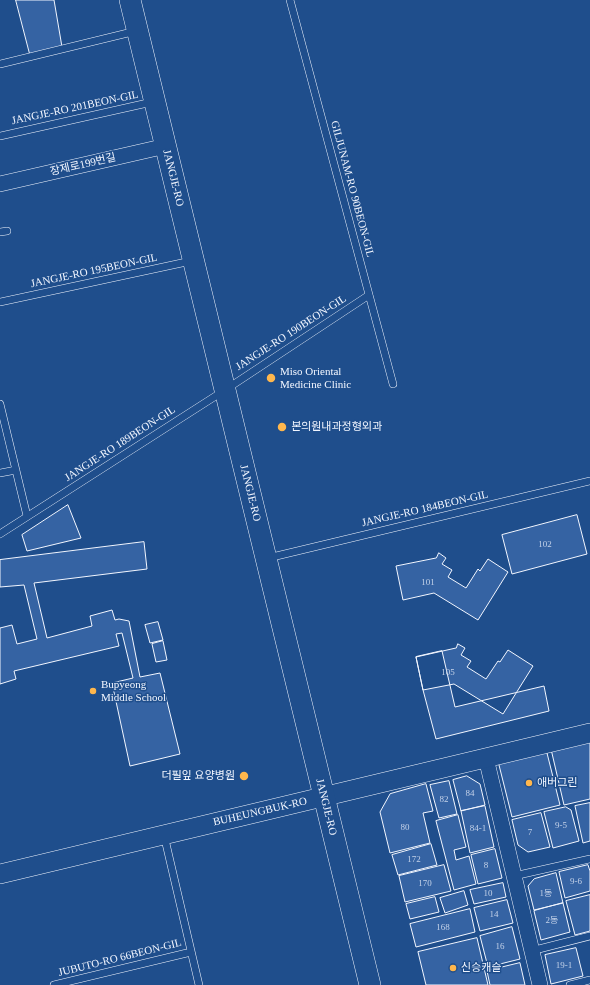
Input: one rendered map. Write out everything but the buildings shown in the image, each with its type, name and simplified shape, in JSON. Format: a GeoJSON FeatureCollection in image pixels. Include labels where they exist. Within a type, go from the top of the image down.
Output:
{"type":"FeatureCollection","features":[{"type":"Feature","properties":{"kind":"main road","name":"JANGJE-RO"},"geometry":{"type":"LineString","coordinates":[[130,0],[370,985]]}},
{"type":"Feature","properties":{"kind":"street","name":"장제로199번길"},"geometry":{"type":"LineString","coordinates":[[0,184],[166,146]]}},
{"type":"Feature","properties":{"kind":"street","name":"BUHEUNGBUK-RO"},"geometry":{"type":"LineString","coordinates":[[0,874],[590,733]]}},
{"type":"Feature","properties":{"kind":"street"},"geometry":{"type":"LineString","coordinates":[[486,758],[540,985]]}},
{"type":"Feature","properties":{"kind":"lane","name":"GILJUNAM-RO 90BEON-GIL"},"geometry":{"type":"LineString","coordinates":[[290,0],[393,384]]}},
{"type":"Feature","properties":{"kind":"lane"},"geometry":{"type":"LineString","coordinates":[[0,64],[138,31]]}},
{"type":"Feature","properties":{"kind":"lane","name":"JANGJE-RO 201BEON-GIL"},"geometry":{"type":"LineString","coordinates":[[0,136],[155,102]]}},
{"type":"Feature","properties":{"kind":"lane","name":"JANGJE-RO 195BEON-GIL"},"geometry":{"type":"LineString","coordinates":[[0,302],[194,261]]}},
{"type":"Feature","properties":{"kind":"lane","name":"JANGJE-RO 190BEON-GIL"},"geometry":{"type":"LineString","coordinates":[[225,390],[369,295]]}},
{"type":"Feature","properties":{"kind":"lane","name":"JANGJE-RO 189BEON-GIL"},"geometry":{"type":"LineString","coordinates":[[0,534],[225,390]]}},
{"type":"Feature","properties":{"kind":"lane"},"geometry":{"type":"LineString","coordinates":[[0,404],[27,516]]}},
{"type":"Feature","properties":{"kind":"lane"},"geometry":{"type":"LineString","coordinates":[[0,473],[16,470]]}},
{"type":"Feature","properties":{"kind":"lane","name":"JANGJE-RO 184BEON-GIL"},"geometry":{"type":"LineString","coordinates":[[266,558],[590,481]]}},
{"type":"Feature","properties":{"kind":"lane"},"geometry":{"type":"LineString","coordinates":[[163,835],[199,985]]}},
{"type":"Feature","properties":{"kind":"lane"},"geometry":{"type":"LineString","coordinates":[[514,876],[590,860]]}},
{"type":"Feature","properties":{"kind":"lane"},"geometry":{"type":"LineString","coordinates":[[531,951],[590,936]]}},
{"type":"Feature","properties":{"kind":"lane","name":"JUBUTO-RO 66BEON-GIL"},"geometry":{"type":"LineString","coordinates":[[54,985],[191,952]]}},
{"type":"Feature","properties":{"kind":"lane"},"geometry":{"type":"LineString","coordinates":[[570,985],[590,980]]}},
{"type":"Feature","properties":{"kind":"place","name":"Miso Oriental Medicine Clinic"},"geometry":{"type":"Point","coordinates":[271,378]}},
{"type":"Feature","properties":{"kind":"place","name":"본의원내과정형외과"},"geometry":{"type":"Point","coordinates":[282,427]}},
{"type":"Feature","properties":{"kind":"place","name":"Bupyeong Middle School"},"geometry":{"type":"Point","coordinates":[93,691]}},
{"type":"Feature","properties":{"kind":"place","name":"더필잎 요양병원"},"geometry":{"type":"Point","coordinates":[244,776]}},
{"type":"Feature","properties":{"kind":"place","name":"애버그린"},"geometry":{"type":"Point","coordinates":[529,783]}},
{"type":"Feature","properties":{"kind":"place","name":"신승캐슬"},"geometry":{"type":"Point","coordinates":[453,968]}}]}
